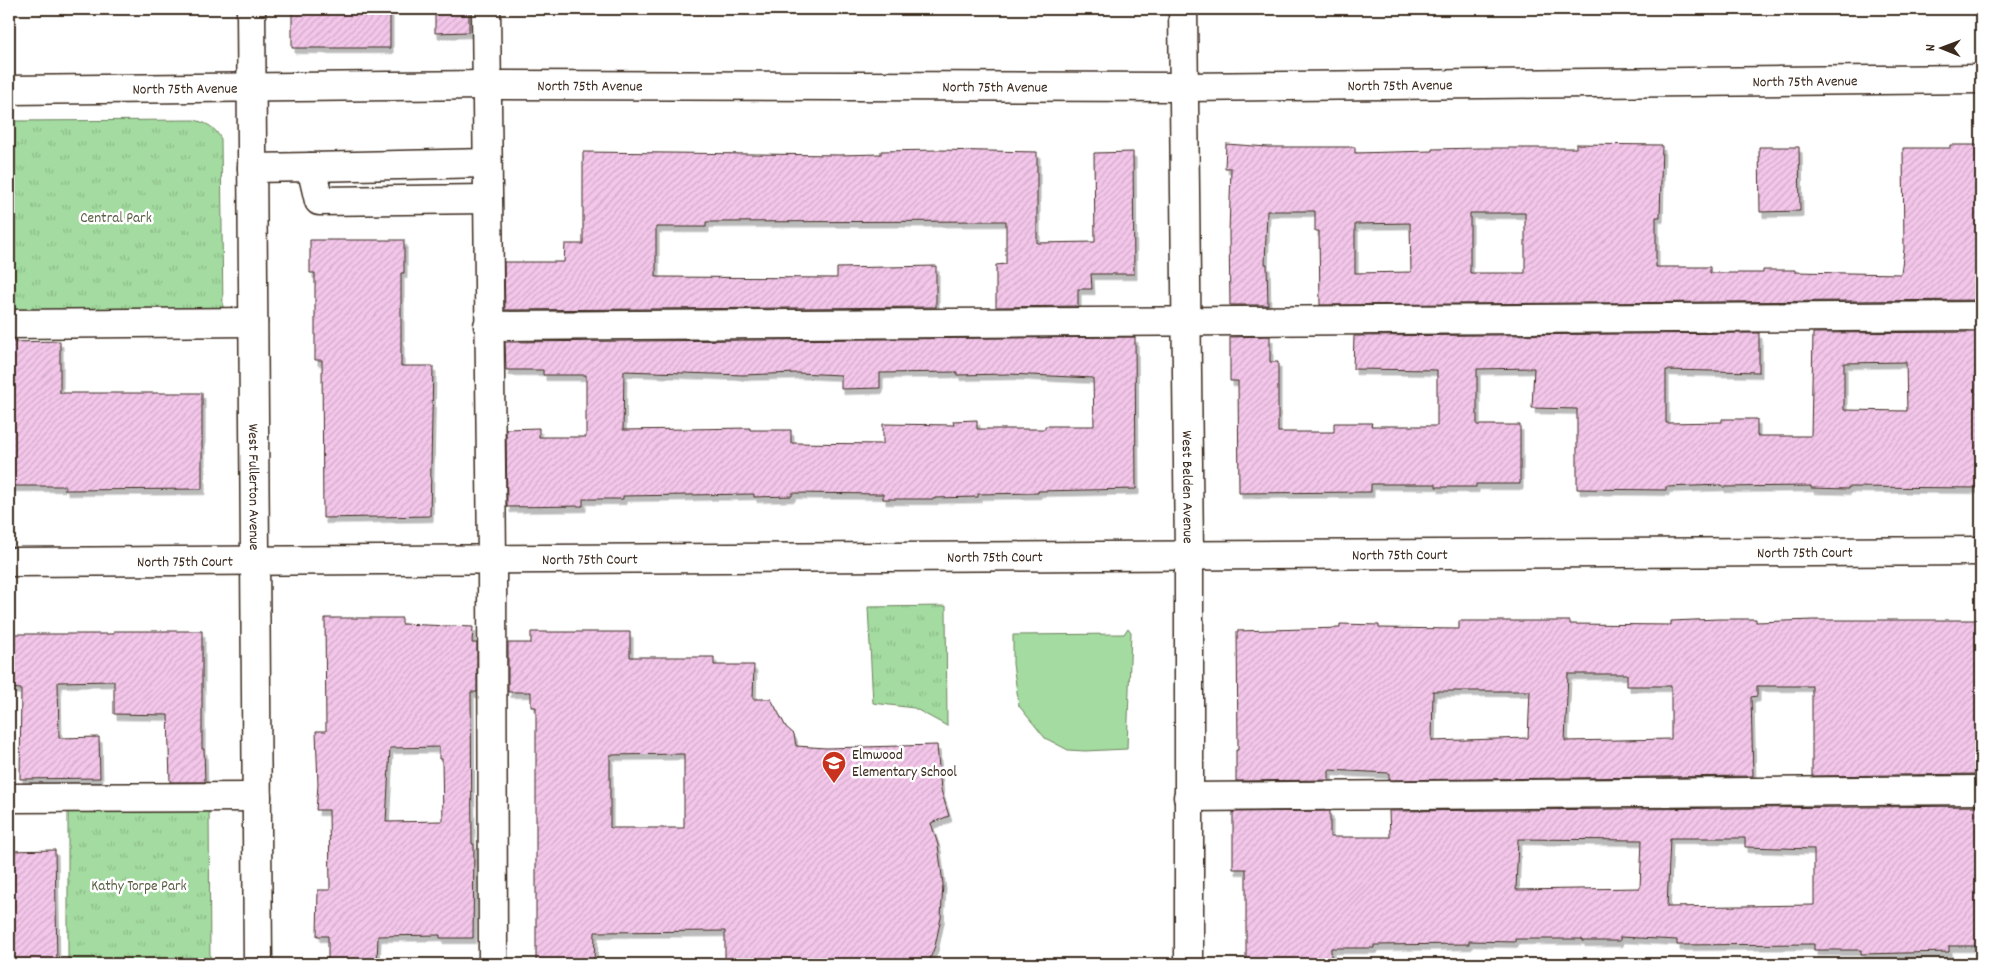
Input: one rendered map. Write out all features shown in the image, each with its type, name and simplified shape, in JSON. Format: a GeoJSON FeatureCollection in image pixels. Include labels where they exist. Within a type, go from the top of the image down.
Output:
{"type":"FeatureCollection","features":[{"type":"Feature","properties":{"kind":"street","name":"West Fullerton Avenue"},"geometry":{"type":"LineString","coordinates":[[251,9],[258,964]]}},
{"type":"Feature","properties":{"kind":"street"},"geometry":{"type":"LineString","coordinates":[[486,9],[492,560],[493,964]]}},
{"type":"Feature","properties":{"kind":"street","name":"West Belden Avenue"},"geometry":{"type":"LineString","coordinates":[[1184,9],[1189,964]]}},
{"type":"Feature","properties":{"kind":"street","name":"North 75th Avenue"},"geometry":{"type":"LineString","coordinates":[[9,90],[486,85],[1184,87],[1981,79]]}},
{"type":"Feature","properties":{"kind":"street"},"geometry":{"type":"LineString","coordinates":[[252,168],[487,164]]}},
{"type":"Feature","properties":{"kind":"street"},"geometry":{"type":"LineString","coordinates":[[311,167],[319,201],[487,199]]}},
{"type":"Feature","properties":{"kind":"street"},"geometry":{"type":"LineString","coordinates":[[488,326],[1981,316]]}},
{"type":"Feature","properties":{"kind":"street"},"geometry":{"type":"LineString","coordinates":[[9,324],[253,322]]}},
{"type":"Feature","properties":{"kind":"street","name":"North 75th Court"},"geometry":{"type":"LineString","coordinates":[[9,562],[1981,551]]}},
{"type":"Feature","properties":{"kind":"street"},"geometry":{"type":"LineString","coordinates":[[1188,797],[1981,790]]}},
{"type":"Feature","properties":{"kind":"street"},"geometry":{"type":"LineString","coordinates":[[9,798],[257,797]]}},
{"type":"Feature","properties":{"kind":"green space","name":"Central Park"},"geometry":{"type":"Polygon","coordinates":[[[194,120],[210,126],[221,139],[223,314],[9,315],[9,121],[194,120]]]}},
{"type":"Feature","properties":{"kind":"green space"},"geometry":{"type":"Polygon","coordinates":[[[946,606],[947,726],[914,708],[873,703],[868,607],[946,606]]]}},
{"type":"Feature","properties":{"kind":"green space"},"geometry":{"type":"Polygon","coordinates":[[[1128,628],[1131,632],[1127,749],[1068,750],[1045,738],[1019,706],[1013,664],[1013,635],[1124,634],[1128,628]]]}},
{"type":"Feature","properties":{"kind":"green space","name":"Kathy Torpe Park"},"geometry":{"type":"Polygon","coordinates":[[[68,805],[209,805],[210,964],[68,964],[68,805]]]}},
{"type":"Feature","properties":{"kind":"building"},"geometry":{"type":"Polygon","coordinates":[[[292,9],[390,11],[390,48],[292,48],[292,9]]]}},
{"type":"Feature","properties":{"kind":"building"},"geometry":{"type":"Polygon","coordinates":[[[435,9],[469,9],[469,32],[435,33],[435,9]]]}},
{"type":"Feature","properties":{"kind":"building"},"geometry":{"type":"Polygon","coordinates":[[[1226,144],[1268,147],[1355,147],[1355,153],[1432,151],[1432,149],[1576,148],[1576,144],[1662,145],[1660,217],[1656,217],[1656,267],[1710,267],[1710,273],[1763,273],[1763,270],[1795,270],[1795,272],[1901,274],[1904,249],[1903,148],[1950,148],[1950,145],[1981,145],[1981,300],[1320,305],[1319,231],[1315,231],[1315,211],[1267,211],[1265,264],[1267,264],[1268,305],[1230,305],[1229,233],[1231,168],[1225,168],[1226,144]],[[1470,213],[1470,273],[1525,273],[1525,213],[1470,213]],[[1410,223],[1355,224],[1355,273],[1411,272],[1410,223]]]}},
{"type":"Feature","properties":{"kind":"building"},"geometry":{"type":"Polygon","coordinates":[[[1759,147],[1799,147],[1800,211],[1760,212],[1759,147]]]}},
{"type":"Feature","properties":{"kind":"building"},"geometry":{"type":"Polygon","coordinates":[[[881,151],[1037,152],[1037,243],[1095,242],[1094,153],[1133,152],[1134,274],[1091,274],[1092,289],[1078,289],[1078,306],[996,307],[996,265],[1006,264],[1006,221],[706,222],[706,227],[656,227],[656,277],[837,278],[837,268],[936,266],[936,307],[505,310],[504,262],[564,262],[565,244],[583,244],[583,152],[839,155],[881,154],[881,151]]]}},
{"type":"Feature","properties":{"kind":"building"},"geometry":{"type":"Polygon","coordinates":[[[310,240],[404,240],[404,273],[401,273],[401,366],[433,366],[430,516],[323,518],[322,360],[315,360],[315,273],[310,273],[310,240]]]}},
{"type":"Feature","properties":{"kind":"building"},"geometry":{"type":"Polygon","coordinates":[[[1981,332],[1981,488],[1848,487],[1848,489],[1811,488],[1811,486],[1722,487],[1722,485],[1666,487],[1666,490],[1577,489],[1577,409],[1532,408],[1534,368],[1477,369],[1477,425],[1520,425],[1520,484],[1476,484],[1476,487],[1436,487],[1436,484],[1371,484],[1371,492],[1239,493],[1238,381],[1230,381],[1230,337],[1270,336],[1270,362],[1278,362],[1278,432],[1334,432],[1334,423],[1372,423],[1371,426],[1437,426],[1437,370],[1353,369],[1354,336],[1759,333],[1759,372],[1666,370],[1666,423],[1722,422],[1722,419],[1757,419],[1757,436],[1811,436],[1813,333],[1981,332]],[[1906,362],[1844,363],[1844,410],[1907,411],[1906,362]]]}},
{"type":"Feature","properties":{"kind":"building"},"geometry":{"type":"Polygon","coordinates":[[[1135,337],[1136,489],[1038,491],[1038,493],[978,494],[978,497],[935,499],[883,499],[883,494],[792,493],[792,496],[754,497],[754,494],[623,496],[623,499],[583,499],[583,506],[507,507],[506,429],[539,428],[539,437],[586,437],[586,375],[543,375],[543,370],[506,370],[505,342],[1135,337]],[[624,371],[623,430],[750,428],[750,430],[791,430],[791,443],[883,444],[883,424],[954,425],[953,421],[977,420],[977,429],[1045,429],[1045,426],[1094,426],[1093,378],[1009,374],[957,375],[957,372],[880,373],[880,388],[841,389],[841,375],[797,373],[743,375],[624,371]]]}},
{"type":"Feature","properties":{"kind":"building"},"geometry":{"type":"Polygon","coordinates":[[[60,341],[60,393],[202,393],[202,489],[65,490],[65,486],[9,486],[9,342],[60,341]]]}},
{"type":"Feature","properties":{"kind":"building"},"geometry":{"type":"Polygon","coordinates":[[[325,618],[402,618],[402,624],[473,627],[472,643],[477,643],[477,692],[471,692],[472,844],[474,844],[473,938],[440,938],[440,935],[378,936],[377,964],[328,964],[328,936],[317,936],[318,890],[330,890],[329,810],[316,810],[318,785],[316,731],[326,731],[325,618]],[[439,747],[390,748],[386,822],[443,821],[442,759],[439,759],[439,747]]]}},
{"type":"Feature","properties":{"kind":"building"},"geometry":{"type":"Polygon","coordinates":[[[1718,619],[1756,619],[1756,622],[1981,620],[1981,774],[1812,776],[1812,686],[1757,686],[1757,696],[1751,697],[1753,776],[1389,780],[1389,773],[1329,770],[1329,780],[1236,781],[1236,750],[1238,750],[1237,631],[1340,628],[1340,624],[1379,625],[1379,628],[1459,629],[1459,621],[1570,621],[1570,624],[1671,625],[1671,621],[1718,619]],[[1568,674],[1565,741],[1671,739],[1671,686],[1627,686],[1627,674],[1568,674]],[[1433,691],[1432,741],[1528,738],[1530,691],[1433,691]]]}},
{"type":"Feature","properties":{"kind":"building"},"geometry":{"type":"Polygon","coordinates":[[[114,631],[202,631],[202,749],[204,749],[205,782],[170,782],[168,715],[114,714],[114,681],[58,682],[59,738],[99,737],[100,778],[20,779],[21,689],[9,688],[9,634],[114,634],[114,631]]]}},
{"type":"Feature","properties":{"kind":"building"},"geometry":{"type":"Polygon","coordinates":[[[531,632],[630,632],[630,657],[714,657],[714,665],[754,665],[753,699],[771,699],[786,727],[794,734],[796,746],[826,748],[937,745],[941,790],[949,816],[931,823],[938,845],[943,884],[941,918],[935,946],[928,964],[725,962],[725,931],[595,932],[594,964],[536,964],[536,707],[531,707],[531,692],[508,692],[508,643],[531,643],[531,632]],[[684,754],[610,755],[610,828],[684,828],[684,754]]]}},
{"type":"Feature","properties":{"kind":"building"},"geometry":{"type":"Polygon","coordinates":[[[1981,806],[1981,946],[1949,946],[1949,952],[1861,954],[1861,950],[1814,950],[1814,944],[1677,945],[1677,940],[1620,937],[1620,941],[1515,939],[1515,942],[1469,941],[1469,944],[1374,945],[1374,948],[1331,948],[1331,964],[1246,964],[1246,869],[1233,869],[1233,812],[1330,811],[1330,837],[1390,837],[1389,811],[1981,806]],[[1670,838],[1667,907],[1814,905],[1814,849],[1745,847],[1745,838],[1670,838]],[[1518,839],[1516,890],[1640,888],[1642,840],[1518,839]]]}},
{"type":"Feature","properties":{"kind":"building"},"geometry":{"type":"Polygon","coordinates":[[[55,850],[57,962],[9,963],[9,851],[55,850]]]}},
{"type":"Feature","properties":{"kind":"place","name":"Elmwood Elementary School"},"geometry":{"type":"Point","coordinates":[834,784]}}]}
